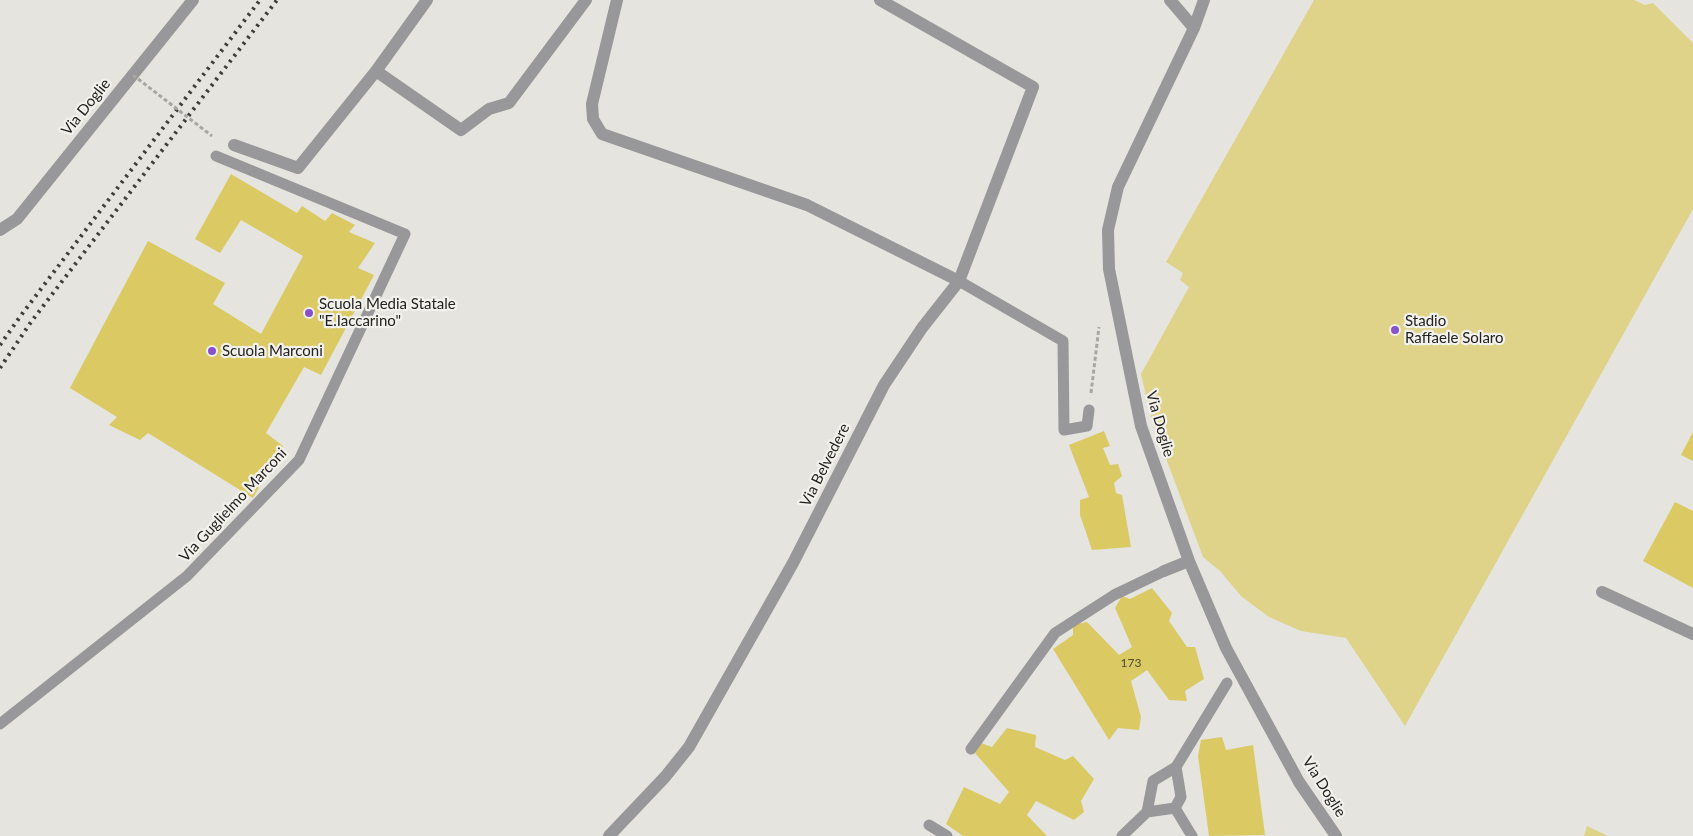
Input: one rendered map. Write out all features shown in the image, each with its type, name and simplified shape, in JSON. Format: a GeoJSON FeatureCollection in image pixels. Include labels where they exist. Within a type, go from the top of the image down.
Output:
{"type":"FeatureCollection","features":[{"type":"Feature","properties":{"kind":"street","name":"Via Doglie"},"geometry":{"type":"LineString","coordinates":[[0,230],[16,219],[192,0]]}},
{"type":"Feature","properties":{"kind":"street"},"geometry":{"type":"LineString","coordinates":[[234,145],[298,168],[376,71],[428,0]]}},
{"type":"Feature","properties":{"kind":"street"},"geometry":{"type":"LineString","coordinates":[[376,71],[461,130],[489,109],[509,103],[586,0]]}},
{"type":"Feature","properties":{"kind":"street"},"geometry":{"type":"LineString","coordinates":[[618,0],[592,104],[593,119],[602,134],[807,206],[959,281]]}},
{"type":"Feature","properties":{"kind":"street","name":"Via Belvedere"},"geometry":{"type":"LineString","coordinates":[[609,836],[665,776],[689,747],[793,563],[884,385],[922,328],[959,281],[1033,87],[880,0]]}},
{"type":"Feature","properties":{"kind":"street"},"geometry":{"type":"LineString","coordinates":[[1170,0],[1194,28]]}},
{"type":"Feature","properties":{"kind":"street","name":"Via Doglie"},"geometry":{"type":"LineString","coordinates":[[1204,0],[1194,28],[1118,187],[1108,230],[1108,269],[1141,426],[1189,561],[1226,648],[1299,782],[1336,836]]}},
{"type":"Feature","properties":{"kind":"street"},"geometry":{"type":"LineString","coordinates":[[1164,571],[1189,561]]}},
{"type":"Feature","properties":{"kind":"street"},"geometry":{"type":"LineString","coordinates":[[1602,592],[1693,634]]}},
{"type":"Feature","properties":{"kind":"lane","name":"Via Guglielmo Marconi"},"geometry":{"type":"LineString","coordinates":[[0,724],[187,576],[298,460],[406,234],[216,156]]}},
{"type":"Feature","properties":{"kind":"lane"},"geometry":{"type":"LineString","coordinates":[[959,281],[1063,341],[1064,430],[1086,426],[1089,410]]}},
{"type":"Feature","properties":{"kind":"lane"},"geometry":{"type":"LineString","coordinates":[[971,749],[1055,633],[1114,595],[1164,571]]}},
{"type":"Feature","properties":{"kind":"lane"},"geometry":{"type":"LineString","coordinates":[[1122,836],[1147,812],[1153,781],[1176,767],[1227,683]]}},
{"type":"Feature","properties":{"kind":"lane"},"geometry":{"type":"LineString","coordinates":[[1147,812],[1175,808],[1182,797],[1176,767]]}},
{"type":"Feature","properties":{"kind":"lane"},"geometry":{"type":"LineString","coordinates":[[1175,808],[1192,836]]}},
{"type":"Feature","properties":{"kind":"lane"},"geometry":{"type":"LineString","coordinates":[[929,825],[947,836]]}},
{"type":"Feature","properties":{"kind":"path"},"geometry":{"type":"LineString","coordinates":[[133,75],[212,136]]}},
{"type":"Feature","properties":{"kind":"path"},"geometry":{"type":"LineString","coordinates":[[1089,410],[1100,319],[1104,338]]}},
{"type":"Feature","properties":{"kind":"shaded area","name":"Stadio Raffaele Solaro"},"geometry":{"type":"Polygon","coordinates":[[[1314,0],[1634,0],[1645,5],[1653,3],[1693,43],[1693,209],[1405,726],[1346,638],[1301,631],[1269,617],[1241,596],[1220,571],[1203,557],[1152,421],[1141,374],[1189,287],[1180,280],[1183,273],[1166,262],[1314,0]]]}},
{"type":"Feature","properties":{"kind":"shaded area"},"geometry":{"type":"Polygon","coordinates":[[[1587,826],[1608,836],[1584,836],[1587,826]]]}},
{"type":"Feature","properties":{"kind":"building","name":"Scuola Marconi"},"geometry":{"type":"Polygon","coordinates":[[[231,174],[297,213],[302,206],[325,221],[332,213],[355,225],[349,232],[375,243],[358,268],[374,275],[321,375],[304,367],[266,433],[283,446],[253,498],[148,433],[140,440],[109,425],[117,417],[70,388],[148,241],[225,283],[213,304],[261,334],[303,256],[241,220],[220,253],[195,239],[231,174]]]}},
{"type":"Feature","properties":{"kind":"building"},"geometry":{"type":"Polygon","coordinates":[[[1104,431],[1110,446],[1103,448],[1110,465],[1118,464],[1122,476],[1114,483],[1116,493],[1122,495],[1131,547],[1092,550],[1080,515],[1080,500],[1089,497],[1069,445],[1104,431]]]}},
{"type":"Feature","properties":{"kind":"building"},"geometry":{"type":"Polygon","coordinates":[[[1693,432],[1693,461],[1681,455],[1693,432]]]}},
{"type":"Feature","properties":{"kind":"building"},"geometry":{"type":"Polygon","coordinates":[[[1675,502],[1693,511],[1693,588],[1643,561],[1675,502]]]}},
{"type":"Feature","properties":{"kind":"building"},"geometry":{"type":"Polygon","coordinates":[[[1152,588],[1172,613],[1169,621],[1187,647],[1195,647],[1204,679],[1185,691],[1187,701],[1169,700],[1147,670],[1131,681],[1141,717],[1139,730],[1118,728],[1109,740],[1053,649],[1073,635],[1073,625],[1087,622],[1119,655],[1132,647],[1115,608],[1122,596],[1130,599],[1152,588]]]}},
{"type":"Feature","properties":{"kind":"building"},"geometry":{"type":"Polygon","coordinates":[[[1007,728],[1036,735],[1035,747],[1065,760],[1073,756],[1094,779],[1081,801],[1084,812],[1074,820],[1036,801],[1027,815],[1047,836],[963,836],[946,824],[964,787],[1000,804],[1009,792],[975,753],[981,743],[992,747],[1007,728]]]}},
{"type":"Feature","properties":{"kind":"building"},"geometry":{"type":"Polygon","coordinates":[[[1222,737],[1226,750],[1253,745],[1265,835],[1209,836],[1198,756],[1201,740],[1222,737]]]}},
{"type":"Feature","properties":{"kind":"railway"},"geometry":{"type":"LineString","coordinates":[[0,345],[260,0]]}},
{"type":"Feature","properties":{"kind":"railway"},"geometry":{"type":"LineString","coordinates":[[0,368],[31,322],[277,0]]}},
{"type":"Feature","properties":{"kind":"place","name":"Scuola Media Statale \"E.Iaccarino\""},"geometry":{"type":"Point","coordinates":[309,313]}},
{"type":"Feature","properties":{"kind":"place","name":"Stadio Raffaele Solaro"},"geometry":{"type":"Point","coordinates":[1395,330]}},
{"type":"Feature","properties":{"kind":"place","name":"Scuola Marconi"},"geometry":{"type":"Point","coordinates":[212,351]}}]}
